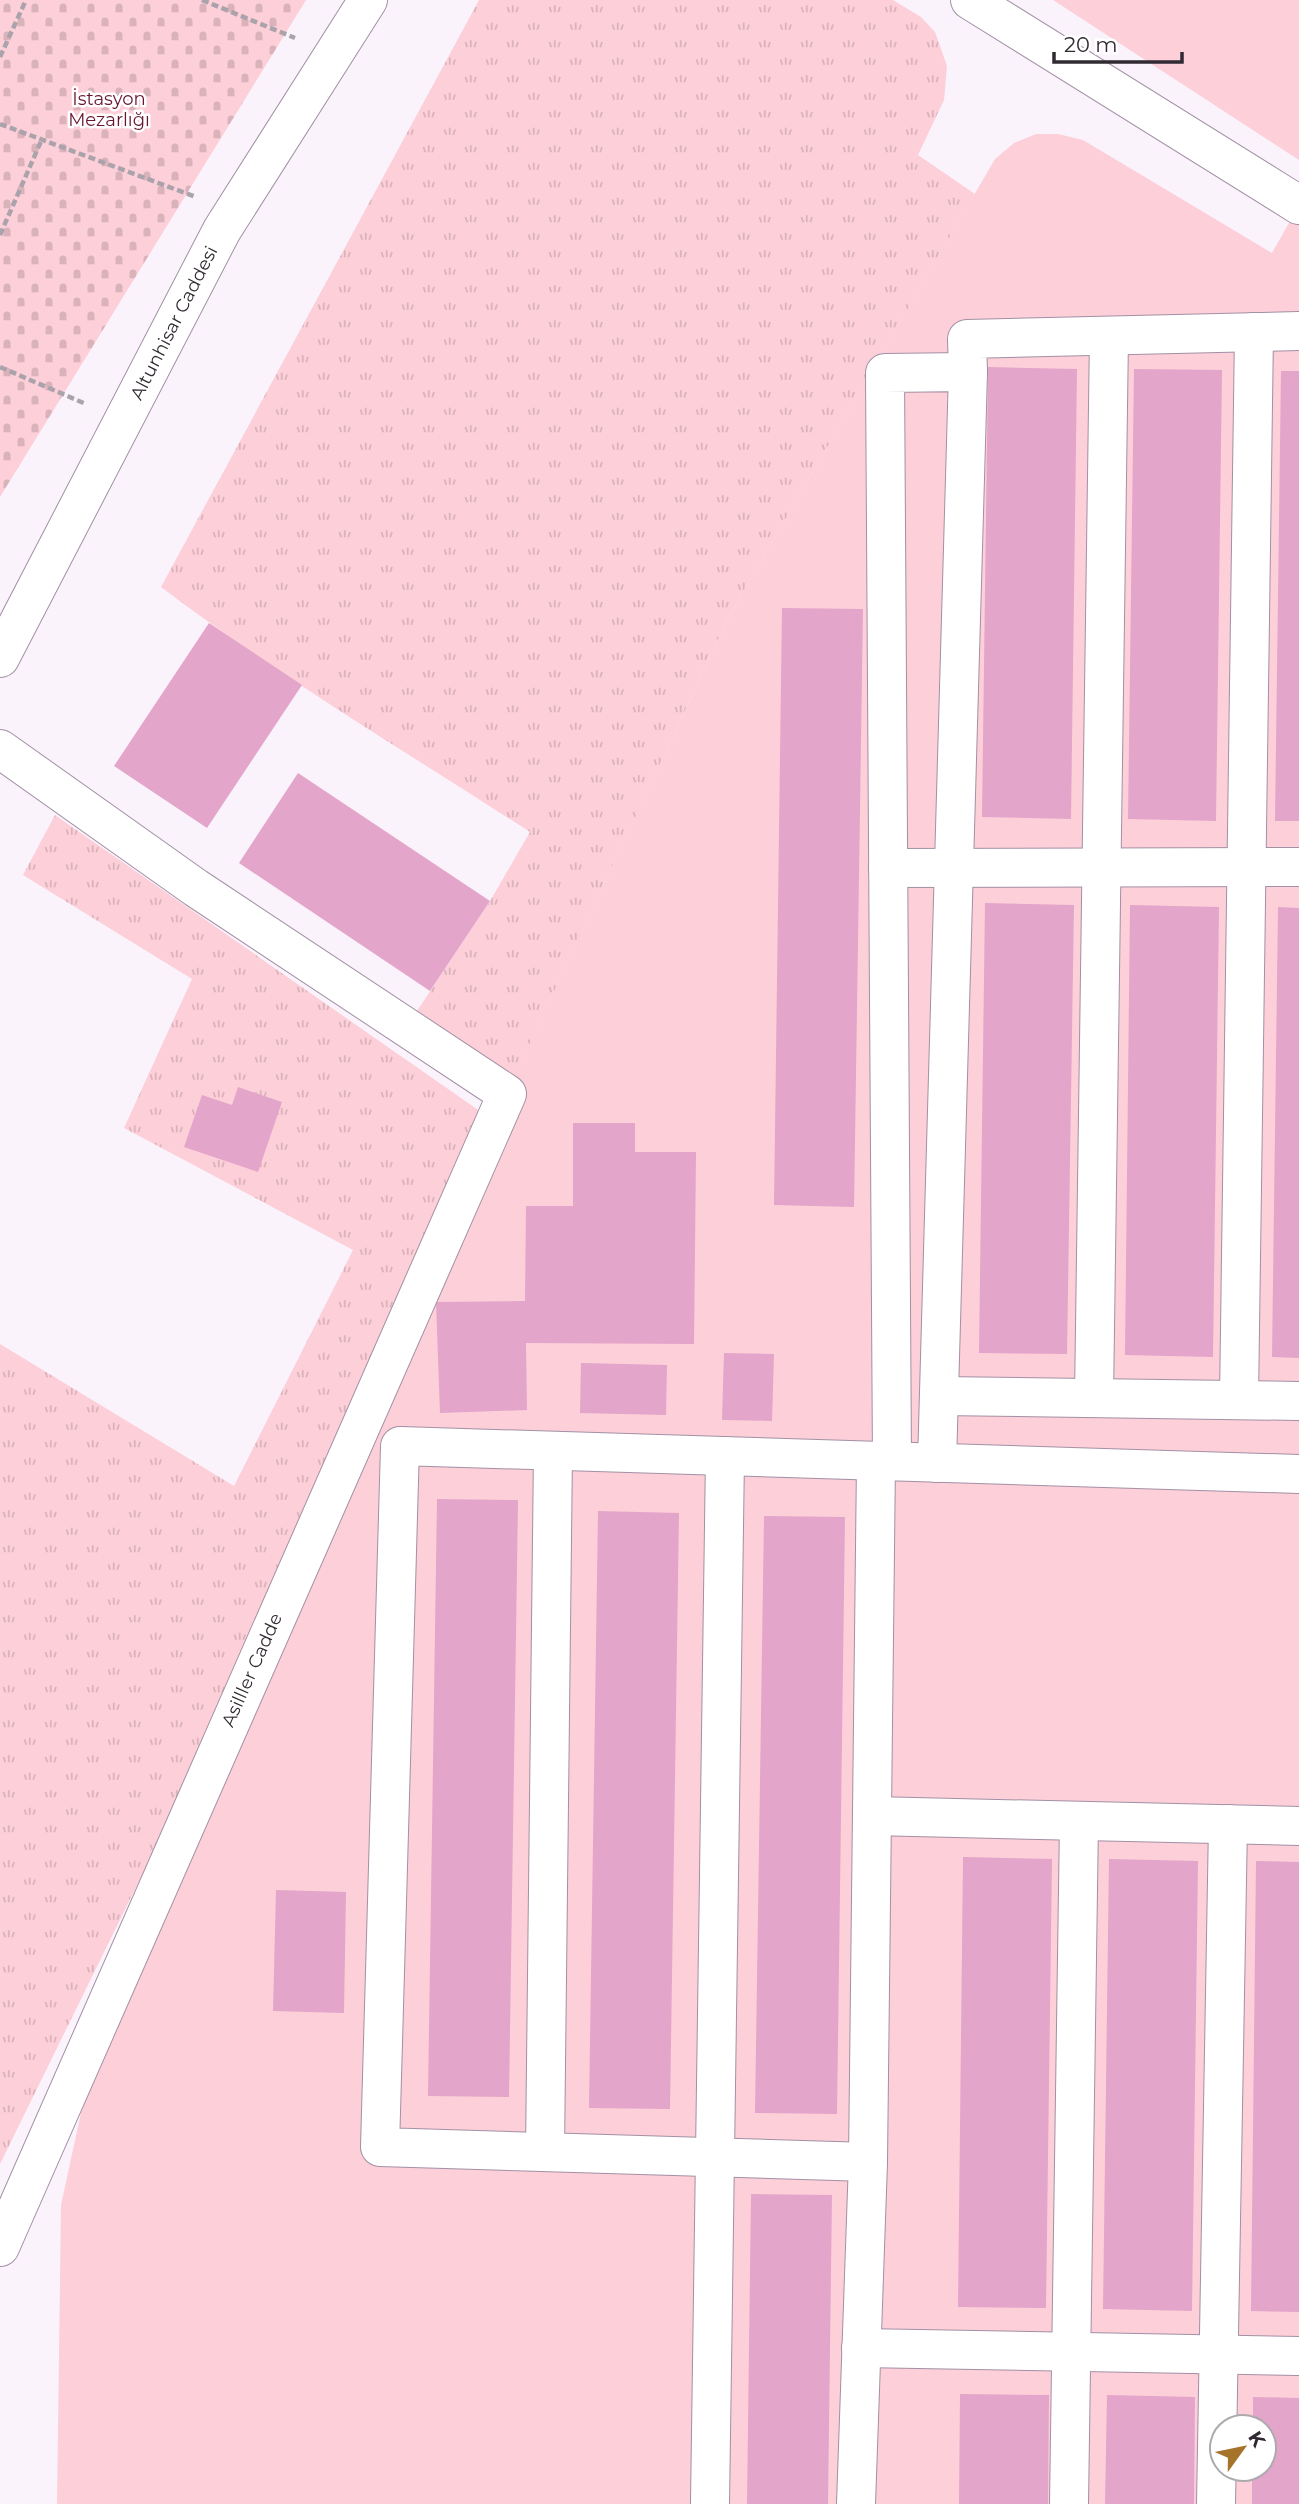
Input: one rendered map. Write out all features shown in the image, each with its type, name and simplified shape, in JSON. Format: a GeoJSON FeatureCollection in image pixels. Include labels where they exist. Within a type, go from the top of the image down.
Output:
{"type":"FeatureCollection","features":[{"type":"Feature","properties":{"kind":"street","name":"Altunhisar Caddesi"},"geometry":{"type":"LineString","coordinates":[[0,658],[222,230],[368,0]]}},
{"type":"Feature","properties":{"kind":"street"},"geometry":{"type":"LineString","coordinates":[[970,0],[1299,205]]}},
{"type":"Feature","properties":{"kind":"street"},"geometry":{"type":"LineString","coordinates":[[937,1463],[967,339],[1299,331]]}},
{"type":"Feature","properties":{"kind":"street"},"geometry":{"type":"LineString","coordinates":[[1239,1400],[1254,332]]}},
{"type":"Feature","properties":{"kind":"street"},"geometry":{"type":"LineString","coordinates":[[1094,1398],[1109,336]]}},
{"type":"Feature","properties":{"kind":"street"},"geometry":{"type":"LineString","coordinates":[[856,2504],[868,2162],[872,1816],[884,1461],[888,868],[885,373],[968,372]]}},
{"type":"Feature","properties":{"kind":"street","name":"Asilller Cadde"},"geometry":{"type":"LineString","coordinates":[[0,749],[195,888],[506,1094],[0,2247]]}},
{"type":"Feature","properties":{"kind":"street"},"geometry":{"type":"LineString","coordinates":[[888,868],[1299,867]]}},
{"type":"Feature","properties":{"kind":"street"},"geometry":{"type":"LineString","coordinates":[[939,1396],[1299,1401]]}},
{"type":"Feature","properties":{"kind":"street"},"geometry":{"type":"LineString","coordinates":[[868,2162],[380,2147],[400,1446],[1299,1474]]}},
{"type":"Feature","properties":{"kind":"street"},"geometry":{"type":"LineString","coordinates":[[545,2152],[553,1451]]}},
{"type":"Feature","properties":{"kind":"street"},"geometry":{"type":"LineString","coordinates":[[710,2504],[725,1456]]}},
{"type":"Feature","properties":{"kind":"street"},"geometry":{"type":"LineString","coordinates":[[872,1816],[1299,1826]]}},
{"type":"Feature","properties":{"kind":"street"},"geometry":{"type":"LineString","coordinates":[[1069,2504],[1079,1821]]}},
{"type":"Feature","properties":{"kind":"street"},"geometry":{"type":"LineString","coordinates":[[1216,2504],[1228,1824]]}},
{"type":"Feature","properties":{"kind":"street"},"geometry":{"type":"LineString","coordinates":[[861,2348],[1299,2356]]}},
{"type":"Feature","properties":{"kind":"path"},"geometry":{"type":"LineString","coordinates":[[0,57],[26,0]]}},
{"type":"Feature","properties":{"kind":"path"},"geometry":{"type":"LineString","coordinates":[[202,0],[334,54]]}},
{"type":"Feature","properties":{"kind":"path"},"geometry":{"type":"LineString","coordinates":[[0,124],[234,211]]}},
{"type":"Feature","properties":{"kind":"path"},"geometry":{"type":"LineString","coordinates":[[0,235],[42,139]]}},
{"type":"Feature","properties":{"kind":"path"},"geometry":{"type":"LineString","coordinates":[[0,367],[124,419]]}},
{"type":"Feature","properties":{"kind":"green space","name":"İstasyon Mezarlığı"},"geometry":{"type":"Polygon","coordinates":[[[0,0],[306,0],[0,497],[0,0]]]}},
{"type":"Feature","properties":{"kind":"green space"},"geometry":{"type":"Polygon","coordinates":[[[479,0],[893,0],[921,17],[935,32],[947,66],[944,100],[918,155],[975,194],[729,616],[514,1078],[417,1011],[490,901],[530,832],[297,683],[161,587],[479,0]]]}},
{"type":"Feature","properties":{"kind":"green space"},"geometry":{"type":"Polygon","coordinates":[[[1053,0],[1299,0],[1299,160],[1053,0]]]}},
{"type":"Feature","properties":{"kind":"green space"},"geometry":{"type":"Polygon","coordinates":[[[1036,134],[1058,134],[1083,140],[1272,253],[1299,205],[1299,2504],[57,2504],[61,2205],[111,1974],[141,1877],[729,616],[995,159],[1014,143],[1036,134]]]}},
{"type":"Feature","properties":{"kind":"green space"},"geometry":{"type":"Polygon","coordinates":[[[55,815],[494,1121],[141,1877],[0,2164],[0,1344],[234,1486],[353,1250],[124,1128],[192,979],[23,875],[55,815]]]}},
{"type":"Feature","properties":{"kind":"building"},"geometry":{"type":"Polygon","coordinates":[[[988,367],[1077,369],[1071,819],[982,817],[988,367]]]}},
{"type":"Feature","properties":{"kind":"building"},"geometry":{"type":"Polygon","coordinates":[[[1134,369],[1222,370],[1216,821],[1128,819],[1134,369]]]}},
{"type":"Feature","properties":{"kind":"building"},"geometry":{"type":"Polygon","coordinates":[[[1281,371],[1299,371],[1299,821],[1275,821],[1281,371]]]}},
{"type":"Feature","properties":{"kind":"building"},"geometry":{"type":"Polygon","coordinates":[[[782,608],[863,609],[854,1207],[774,1205],[782,608]]]}},
{"type":"Feature","properties":{"kind":"building"},"geometry":{"type":"Polygon","coordinates":[[[209,623],[302,685],[207,828],[114,766],[209,623]]]}},
{"type":"Feature","properties":{"kind":"building"},"geometry":{"type":"Polygon","coordinates":[[[298,773],[490,901],[430,991],[239,863],[298,773]]]}},
{"type":"Feature","properties":{"kind":"building"},"geometry":{"type":"Polygon","coordinates":[[[985,903],[1074,905],[1067,1354],[979,1353],[985,903]]]}},
{"type":"Feature","properties":{"kind":"building"},"geometry":{"type":"Polygon","coordinates":[[[1130,905],[1219,907],[1213,1357],[1125,1355],[1130,905]]]}},
{"type":"Feature","properties":{"kind":"building"},"geometry":{"type":"Polygon","coordinates":[[[1278,907],[1299,908],[1299,1358],[1272,1357],[1278,907]]]}},
{"type":"Feature","properties":{"kind":"building"},"geometry":{"type":"Polygon","coordinates":[[[238,1087],[282,1102],[258,1172],[184,1147],[202,1095],[232,1105],[238,1087]]]}},
{"type":"Feature","properties":{"kind":"building"},"geometry":{"type":"Polygon","coordinates":[[[573,1123],[635,1123],[635,1152],[696,1152],[694,1344],[526,1343],[527,1410],[440,1413],[436,1302],[525,1301],[526,1206],[573,1206],[573,1123]]]}},
{"type":"Feature","properties":{"kind":"building"},"geometry":{"type":"Polygon","coordinates":[[[724,1353],[774,1354],[772,1421],[722,1420],[724,1353]]]}},
{"type":"Feature","properties":{"kind":"building"},"geometry":{"type":"Polygon","coordinates":[[[581,1363],[667,1365],[666,1415],[580,1413],[581,1363]]]}},
{"type":"Feature","properties":{"kind":"building"},"geometry":{"type":"Polygon","coordinates":[[[437,1499],[518,1500],[509,2097],[428,2096],[437,1499]]]}},
{"type":"Feature","properties":{"kind":"building"},"geometry":{"type":"Polygon","coordinates":[[[598,1511],[679,1513],[670,2109],[589,2108],[598,1511]]]}},
{"type":"Feature","properties":{"kind":"building"},"geometry":{"type":"Polygon","coordinates":[[[764,1516],[845,1517],[837,2114],[755,2113],[764,1516]]]}},
{"type":"Feature","properties":{"kind":"building"},"geometry":{"type":"Polygon","coordinates":[[[963,1857],[1052,1859],[1046,2308],[958,2307],[963,1857]]]}},
{"type":"Feature","properties":{"kind":"building"},"geometry":{"type":"Polygon","coordinates":[[[1109,1859],[1198,1861],[1192,2311],[1103,2309],[1109,1859]]]}},
{"type":"Feature","properties":{"kind":"building"},"geometry":{"type":"Polygon","coordinates":[[[1256,1861],[1299,1862],[1299,2312],[1251,2311],[1256,1861]]]}},
{"type":"Feature","properties":{"kind":"building"},"geometry":{"type":"Polygon","coordinates":[[[276,1890],[346,1892],[344,2013],[273,2011],[276,1890]]]}},
{"type":"Feature","properties":{"kind":"building"},"geometry":{"type":"Polygon","coordinates":[[[751,2194],[832,2195],[828,2504],[747,2504],[751,2194]]]}},
{"type":"Feature","properties":{"kind":"building"},"geometry":{"type":"Polygon","coordinates":[[[960,2394],[1049,2395],[1048,2504],[959,2504],[960,2394]]]}},
{"type":"Feature","properties":{"kind":"building"},"geometry":{"type":"Polygon","coordinates":[[[1107,2395],[1195,2397],[1194,2504],[1105,2504],[1107,2395]]]}},
{"type":"Feature","properties":{"kind":"building"},"geometry":{"type":"Polygon","coordinates":[[[1253,2397],[1299,2398],[1299,2504],[1252,2504],[1252,2483],[1278,2483],[1278,2413],[1253,2413],[1253,2397]]]}}]}
